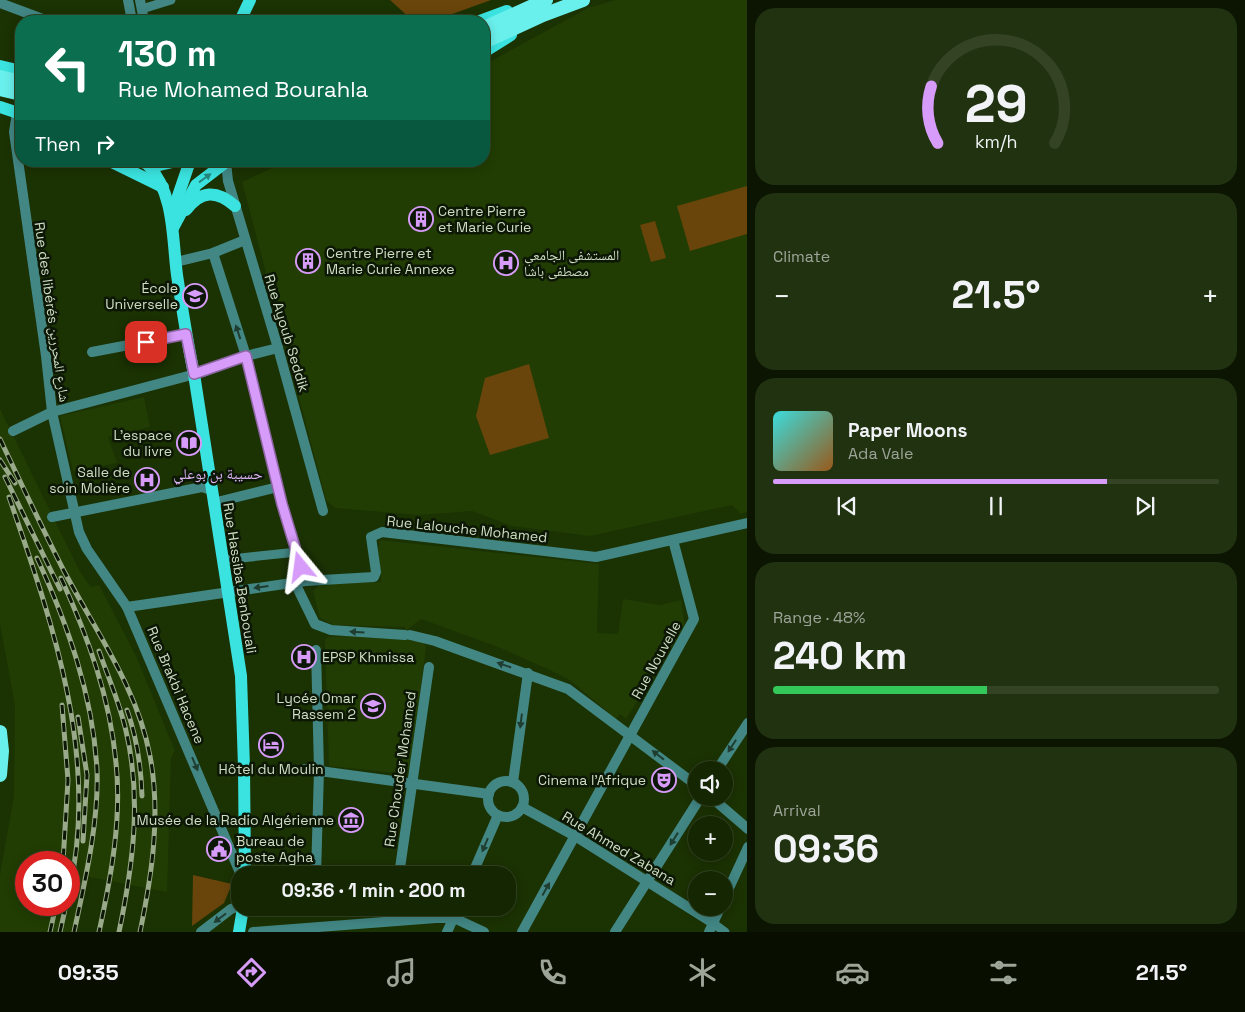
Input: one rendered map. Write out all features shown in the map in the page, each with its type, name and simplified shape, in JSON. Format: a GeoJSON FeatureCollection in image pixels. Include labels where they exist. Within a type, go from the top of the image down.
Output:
{"type":"FeatureCollection","features":[{"type":"Feature","properties":{"kind":"highway"},"geometry":{"type":"LineString","coordinates":[[490,25],[546,0]]}},
{"type":"Feature","properties":{"kind":"highway"},"geometry":{"type":"LineString","coordinates":[[490,39],[543,15],[583,0]]}},
{"type":"Feature","properties":{"kind":"highway"},"geometry":{"type":"LineString","coordinates":[[0,77],[15,81]]}},
{"type":"Feature","properties":{"kind":"highway"},"geometry":{"type":"LineString","coordinates":[[0,89],[15,94]]}},
{"type":"Feature","properties":{"kind":"highway"},"geometry":{"type":"LineString","coordinates":[[0,95],[15,96]]}},
{"type":"Feature","properties":{"kind":"highway"},"geometry":{"type":"LineString","coordinates":[[0,732],[0,775]]}},
{"type":"Feature","properties":{"kind":"main road"},"geometry":{"type":"LineString","coordinates":[[243,15],[250,0]]}},
{"type":"Feature","properties":{"kind":"main road"},"geometry":{"type":"LineString","coordinates":[[490,17],[537,0]]}},
{"type":"Feature","properties":{"kind":"main road"},"geometry":{"type":"LineString","coordinates":[[490,48],[543,15]]}},
{"type":"Feature","properties":{"kind":"main road"},"geometry":{"type":"LineString","coordinates":[[0,66],[15,69]]}},
{"type":"Feature","properties":{"kind":"main road"},"geometry":{"type":"LineString","coordinates":[[0,108],[15,113]]}},
{"type":"Feature","properties":{"kind":"main road"},"geometry":{"type":"LineString","coordinates":[[122,167],[163,187]]}},
{"type":"Feature","properties":{"kind":"main road","name":"Rue Hassiba Benbouali"},"geometry":{"type":"LineString","coordinates":[[148,167],[156,174],[163,187],[173,228],[186,334],[194,374],[240,676],[244,767],[243,866]]}},
{"type":"Feature","properties":{"kind":"main road","name":"Rue Hassiba Benbouali"},"geometry":{"type":"LineString","coordinates":[[173,228],[183,167]]}},
{"type":"Feature","properties":{"kind":"main road"},"geometry":{"type":"LineString","coordinates":[[173,228],[196,185],[219,167]]}},
{"type":"Feature","properties":{"kind":"main road"},"geometry":{"type":"LineString","coordinates":[[173,228],[194,199],[206,194],[226,198],[235,206]]}},
{"type":"Feature","properties":{"kind":"main road"},"geometry":{"type":"LineString","coordinates":[[239,932],[241,916]]}},
{"type":"Feature","properties":{"kind":"street"},"geometry":{"type":"LineString","coordinates":[[128,0],[131,15]]}},
{"type":"Feature","properties":{"kind":"street"},"geometry":{"type":"LineString","coordinates":[[141,5],[170,0]]}},
{"type":"Feature","properties":{"kind":"street"},"geometry":{"type":"LineString","coordinates":[[0,3],[32,15]]}},
{"type":"Feature","properties":{"kind":"street","name":"Rue des libérés شارع المحررين"},"geometry":{"type":"LineString","coordinates":[[19,167],[46,356],[52,412],[74,512]]}},
{"type":"Feature","properties":{"kind":"street","name":"Rue Ayoub Seddik"},"geometry":{"type":"LineString","coordinates":[[226,167],[228,182],[278,348],[323,512]]}},
{"type":"Feature","properties":{"kind":"street"},"geometry":{"type":"LineString","coordinates":[[176,262],[213,254],[245,240]]}},
{"type":"Feature","properties":{"kind":"street"},"geometry":{"type":"LineString","coordinates":[[213,254],[246,356],[278,487],[297,552],[300,582],[315,624],[331,630],[408,635],[435,641],[568,689],[631,734],[688,779]]}},
{"type":"Feature","properties":{"kind":"street"},"geometry":{"type":"LineString","coordinates":[[92,352],[186,334]]}},
{"type":"Feature","properties":{"kind":"street"},"geometry":{"type":"LineString","coordinates":[[13,431],[52,412],[194,374],[246,356],[278,348]]}},
{"type":"Feature","properties":{"kind":"street"},"geometry":{"type":"LineString","coordinates":[[52,517],[202,487],[211,490]]}},
{"type":"Feature","properties":{"kind":"street"},"geometry":{"type":"LineString","coordinates":[[213,503],[278,487]]}},
{"type":"Feature","properties":{"kind":"street","name":"Rue Brakbi Hacene"},"geometry":{"type":"LineString","coordinates":[[74,512],[85,544],[127,607],[239,866]]}},
{"type":"Feature","properties":{"kind":"street","name":"Rue Lalouche Mohamed"},"geometry":{"type":"LineString","coordinates":[[127,607],[300,582],[374,577],[376,572],[371,537],[382,532],[596,557],[746,523]]}},
{"type":"Feature","properties":{"kind":"street","name":"Rue Nouvelle"},"geometry":{"type":"LineString","coordinates":[[522,932],[694,619],[673,540]]}},
{"type":"Feature","properties":{"kind":"street"},"geometry":{"type":"LineString","coordinates":[[222,560],[297,552]]}},
{"type":"Feature","properties":{"kind":"street"},"geometry":{"type":"LineString","coordinates":[[316,650],[319,770],[316,866]]}},
{"type":"Feature","properties":{"kind":"street","name":"Rue Chouder Mohamed"},"geometry":{"type":"LineString","coordinates":[[400,866],[428,667]]}},
{"type":"Feature","properties":{"kind":"street"},"geometry":{"type":"LineString","coordinates":[[513,782],[528,673]]}},
{"type":"Feature","properties":{"kind":"street"},"geometry":{"type":"LineString","coordinates":[[723,761],[747,725]]}},
{"type":"Feature","properties":{"kind":"street"},"geometry":{"type":"LineString","coordinates":[[305,769],[413,782],[489,794]]}},
{"type":"Feature","properties":{"kind":"street"},"geometry":{"type":"LineString","coordinates":[[501,781],[513,782],[522,790],[524,796],[522,807],[509,816],[498,815],[490,806],[489,794],[496,784],[501,781]]}},
{"type":"Feature","properties":{"kind":"street"},"geometry":{"type":"LineString","coordinates":[[615,932],[695,806]]}},
{"type":"Feature","properties":{"kind":"street"},"geometry":{"type":"LineString","coordinates":[[721,806],[747,829]]}},
{"type":"Feature","properties":{"kind":"street","name":"Rue Ahmed Zabana"},"geometry":{"type":"LineString","coordinates":[[522,807],[575,836],[648,882],[711,928],[725,932]]}},
{"type":"Feature","properties":{"kind":"street"},"geometry":{"type":"LineString","coordinates":[[476,866],[498,815]]}},
{"type":"Feature","properties":{"kind":"street"},"geometry":{"type":"LineString","coordinates":[[733,880],[747,849]]}},
{"type":"Feature","properties":{"kind":"street"},"geometry":{"type":"LineString","coordinates":[[201,932],[231,909]]}},
{"type":"Feature","properties":{"kind":"street"},"geometry":{"type":"LineString","coordinates":[[711,928],[716,916]]}},
{"type":"Feature","properties":{"kind":"street"},"geometry":{"type":"LineString","coordinates":[[253,932],[388,920],[454,918],[484,932]]}},
{"type":"Feature","properties":{"kind":"street"},"geometry":{"type":"LineString","coordinates":[[447,932],[454,918]]}},
{"type":"Feature","properties":{"kind":"shaded area"},"geometry":{"type":"Polygon","coordinates":[[[390,0],[491,0],[450,15],[406,15],[390,0]]]}},
{"type":"Feature","properties":{"kind":"shaded area","name":"المستشفى الجامعي مصطفى باشا"},"geometry":{"type":"Polygon","coordinates":[[[615,0],[747,0],[747,511],[741,514],[732,505],[590,536],[512,526],[472,511],[419,515],[335,508],[326,500],[242,182],[274,167],[490,167],[490,62],[588,8],[615,0]]]}},
{"type":"Feature","properties":{"kind":"shaded area"},"geometry":{"type":"Polygon","coordinates":[[[747,186],[747,234],[690,251],[677,206],[747,186]]]}},
{"type":"Feature","properties":{"kind":"shaded area"},"geometry":{"type":"Polygon","coordinates":[[[655,221],[666,258],[651,262],[640,225],[655,221]]]}},
{"type":"Feature","properties":{"kind":"shaded area"},"geometry":{"type":"Polygon","coordinates":[[[529,364],[549,438],[490,455],[476,416],[485,378],[529,364]]]}},
{"type":"Feature","properties":{"kind":"shaded area"},"geometry":{"type":"Polygon","coordinates":[[[144,397],[150,427],[108,437],[117,463],[73,471],[60,416],[144,397]]]}},
{"type":"Feature","properties":{"kind":"shaded area"},"geometry":{"type":"Polygon","coordinates":[[[0,409],[80,572],[91,587],[99,585],[136,656],[175,751],[171,758],[167,892],[85,876],[80,896],[80,851],[15,851],[15,916],[75,916],[71,932],[0,932],[0,875],[14,796],[15,705],[0,624],[0,409]]]}},
{"type":"Feature","properties":{"kind":"shaded area"},"geometry":{"type":"Polygon","coordinates":[[[380,540],[599,564],[597,633],[618,634],[623,599],[660,605],[681,600],[685,626],[626,719],[620,714],[616,719],[571,681],[552,671],[498,647],[421,619],[409,628],[410,641],[422,641],[426,646],[411,768],[407,773],[397,773],[329,766],[325,640],[328,637],[347,636],[405,640],[405,627],[333,625],[320,618],[313,591],[320,584],[381,582],[378,548],[380,540]]]}},
{"type":"Feature","properties":{"kind":"shaded area"},"geometry":{"type":"Polygon","coordinates":[[[193,875],[231,884],[224,903],[192,926],[193,875]]]}},
{"type":"Feature","properties":{"kind":"railway"},"geometry":{"type":"LineString","coordinates":[[0,439],[64,571],[126,683],[144,731],[153,778],[155,822],[151,867],[140,932]]}},
{"type":"Feature","properties":{"kind":"railway"},"geometry":{"type":"LineString","coordinates":[[0,460],[15,483]]}},
{"type":"Feature","properties":{"kind":"railway"},"geometry":{"type":"LineString","coordinates":[[5,477],[60,589]]}},
{"type":"Feature","properties":{"kind":"railway"},"geometry":{"type":"LineString","coordinates":[[9,497],[41,593],[67,692],[75,742],[79,792],[76,851]]}},
{"type":"Feature","properties":{"kind":"railway"},"geometry":{"type":"LineString","coordinates":[[37,558],[69,635],[84,688],[95,742],[97,790],[94,831],[74,932]]}},
{"type":"Feature","properties":{"kind":"railway"},"geometry":{"type":"LineString","coordinates":[[61,578],[89,645],[103,691],[109,715],[116,763],[118,805],[114,848],[99,932]]}},
{"type":"Feature","properties":{"kind":"railway"},"geometry":{"type":"LineString","coordinates":[[99,651],[126,731],[134,781],[135,806],[132,857],[119,932]]}},
{"type":"Feature","properties":{"kind":"railway"},"geometry":{"type":"LineString","coordinates":[[62,705],[68,780],[64,851]]}},
{"type":"Feature","properties":{"kind":"railway"},"geometry":{"type":"LineString","coordinates":[[127,710],[138,752],[142,796]]}},
{"type":"Feature","properties":{"kind":"railway"},"geometry":{"type":"LineString","coordinates":[[78,717],[87,775],[83,841]]}},
{"type":"Feature","properties":{"kind":"railway"},"geometry":{"type":"LineString","coordinates":[[50,932],[54,916]]}},
{"type":"Feature","properties":{"kind":"railway"},"geometry":{"type":"LineString","coordinates":[[60,932],[64,916]]}},
{"type":"Feature","properties":{"kind":"place","name":"Centre Pierre et Marie Curie"},"geometry":{"type":"Point","coordinates":[421,219]}},
{"type":"Feature","properties":{"kind":"place","name":"Centre Pierre et Marie Curie Annexe"},"geometry":{"type":"Point","coordinates":[308,261]}},
{"type":"Feature","properties":{"kind":"place","name":"المستشفى الجامعي مصطفى باشا"},"geometry":{"type":"Point","coordinates":[506,263]}},
{"type":"Feature","properties":{"kind":"place","name":"École Universelle"},"geometry":{"type":"Point","coordinates":[195,296]}},
{"type":"Feature","properties":{"kind":"place","name":"L'espace du livre"},"geometry":{"type":"Point","coordinates":[189,443]}},
{"type":"Feature","properties":{"kind":"place","name":"Salle de soin Molière"},"geometry":{"type":"Point","coordinates":[147,480]}},
{"type":"Feature","properties":{"kind":"place","name":"EPSP Khmissa"},"geometry":{"type":"Point","coordinates":[304,657]}},
{"type":"Feature","properties":{"kind":"place","name":"Lycée Omar Rassem 2"},"geometry":{"type":"Point","coordinates":[373,706]}},
{"type":"Feature","properties":{"kind":"place","name":"Hôtel du Moulin"},"geometry":{"type":"Point","coordinates":[271,745]}},
{"type":"Feature","properties":{"kind":"place","name":"Cinema l'Afrique"},"geometry":{"type":"Point","coordinates":[664,780]}},
{"type":"Feature","properties":{"kind":"place","name":"Musée de la Radio Algérienne"},"geometry":{"type":"Point","coordinates":[351,820]}},
{"type":"Feature","properties":{"kind":"place","name":"Bureau de poste Agha"},"geometry":{"type":"Point","coordinates":[219,849]}},
{"type":"Feature","properties":{"kind":"district","name":"حسيبة بن بوعلي"},"geometry":{"type":"Point","coordinates":[218,473]}},
{"type":"Feature","properties":{"kind":"route"},"geometry":{"type":"LineString","coordinates":[[146,342],[186,334],[194,374],[246,356],[282,504],[301,567]]}}]}
